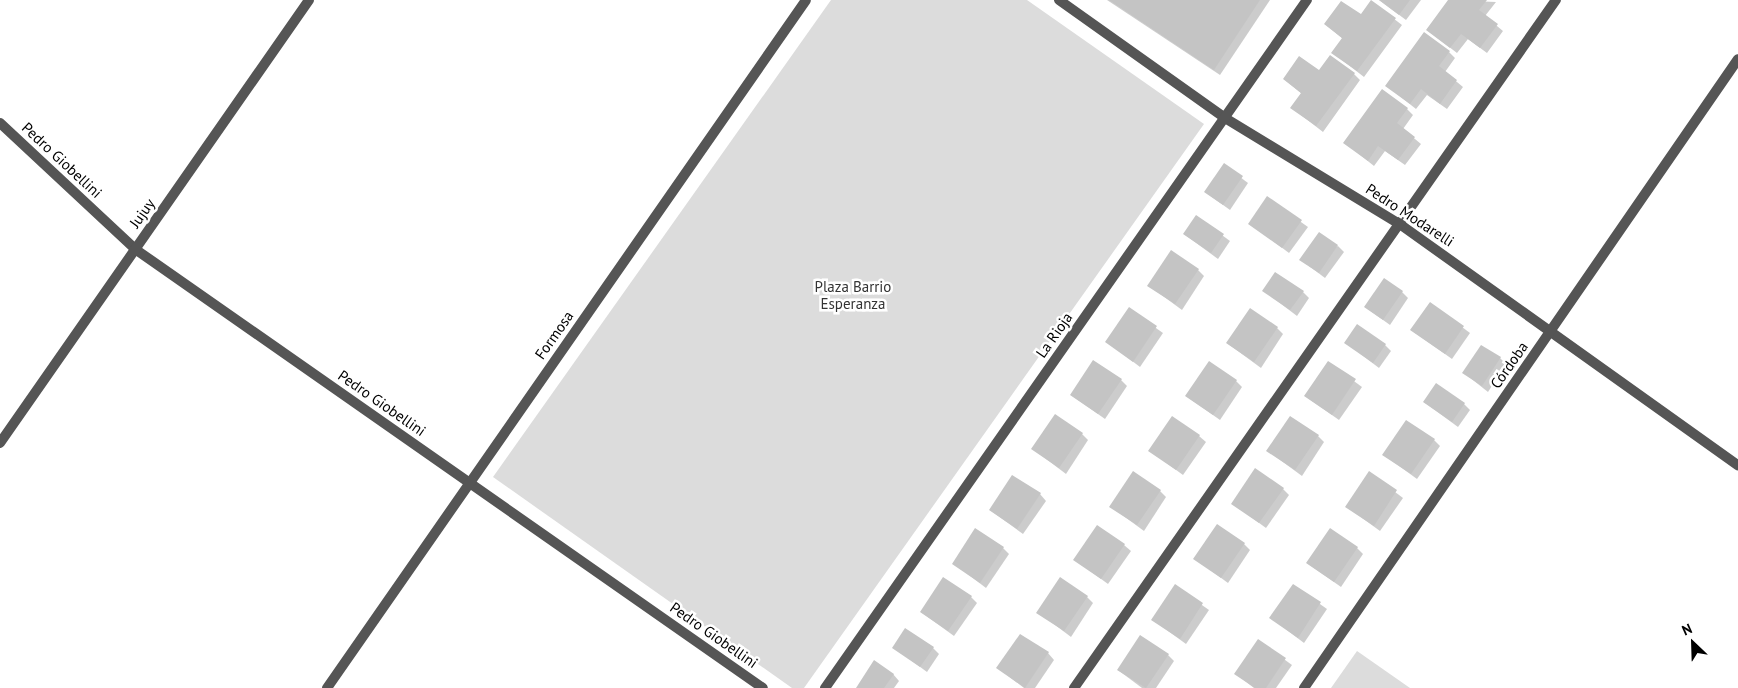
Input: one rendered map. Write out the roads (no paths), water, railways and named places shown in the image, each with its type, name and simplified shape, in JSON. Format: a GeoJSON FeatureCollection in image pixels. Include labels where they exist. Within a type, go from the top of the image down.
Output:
{"type":"FeatureCollection","features":[{"type":"Feature","properties":{"kind":"street","name":"Jujuy"},"geometry":{"type":"LineString","coordinates":[[0,443],[309,0]]}},
{"type":"Feature","properties":{"kind":"street","name":"Formosa"},"geometry":{"type":"LineString","coordinates":[[327,688],[806,0]]}},
{"type":"Feature","properties":{"kind":"street","name":"Pedro Modarelli"},"geometry":{"type":"LineString","coordinates":[[1059,0],[1225,118],[1402,225],[1552,328],[1738,465]]}},
{"type":"Feature","properties":{"kind":"street","name":"La Rioja"},"geometry":{"type":"LineString","coordinates":[[825,688],[1307,0]]}},
{"type":"Feature","properties":{"kind":"street"},"geometry":{"type":"LineString","coordinates":[[1074,688],[1402,225],[1556,0]]}},
{"type":"Feature","properties":{"kind":"street","name":"Córdoba"},"geometry":{"type":"LineString","coordinates":[[1304,688],[1738,59]]}},
{"type":"Feature","properties":{"kind":"street","name":"Pedro Giobellini"},"geometry":{"type":"LineString","coordinates":[[0,123],[135,249],[763,688]]}},
{"type":"Feature","properties":{"kind":"park label","name":"Plaza Barrio Esperanza"},"geometry":{"type":"Point","coordinates":[853,294]}}]}
